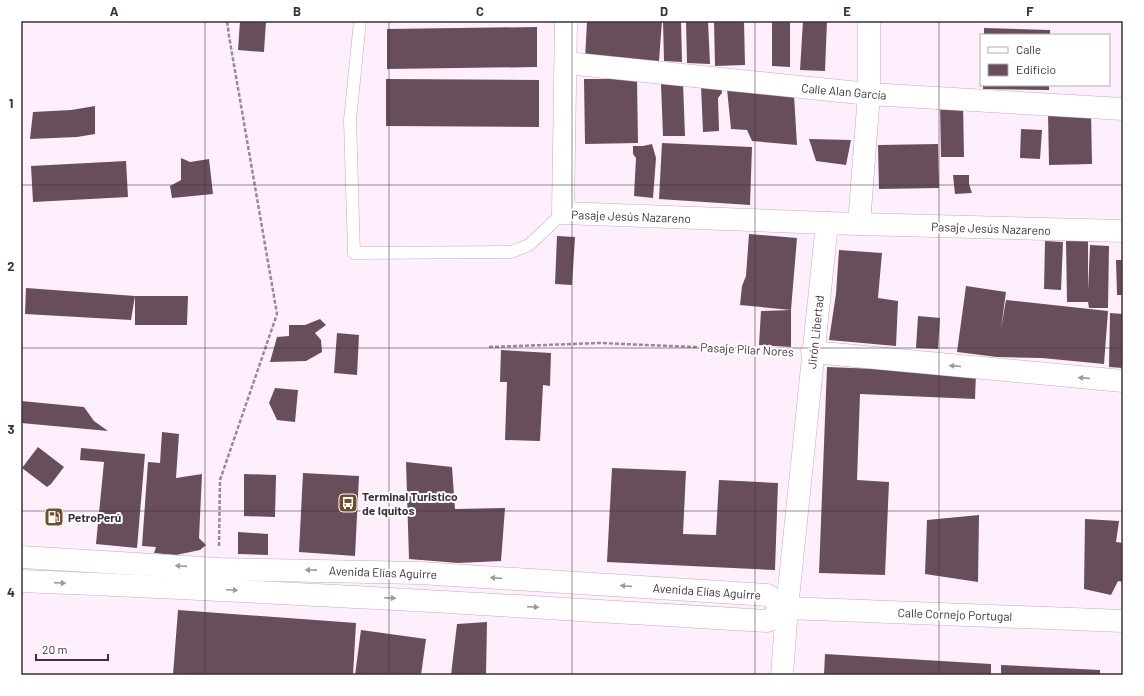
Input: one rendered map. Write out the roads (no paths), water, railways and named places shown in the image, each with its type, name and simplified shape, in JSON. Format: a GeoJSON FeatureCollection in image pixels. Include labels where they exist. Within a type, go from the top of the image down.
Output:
{"type":"FeatureCollection","features":[{"type":"Feature","properties":{"kind":"street"},"geometry":{"type":"LineString","coordinates":[[563,213],[566,21]]}},
{"type":"Feature","properties":{"kind":"street"},"geometry":{"type":"LineString","coordinates":[[826,223],[859,224],[870,94],[869,21]]}},
{"type":"Feature","properties":{"kind":"street","name":"Calle Alan García"},"geometry":{"type":"LineString","coordinates":[[566,63],[870,94],[1123,109]]}},
{"type":"Feature","properties":{"kind":"street","name":"Pasaje Jesús Nazareno"},"geometry":{"type":"LineString","coordinates":[[563,213],[826,223]]}},
{"type":"Feature","properties":{"kind":"street","name":"Jirón Libertad"},"geometry":{"type":"LineString","coordinates":[[782,675],[787,608],[826,223]]}},
{"type":"Feature","properties":{"kind":"street","name":"Pasaje Jesús Nazareno"},"geometry":{"type":"LineString","coordinates":[[859,224],[1123,231]]}},
{"type":"Feature","properties":{"kind":"street"},"geometry":{"type":"LineString","coordinates":[[812,352],[1123,382]]}},
{"type":"Feature","properties":{"kind":"street","name":"Avenida Elías Aguirre"},"geometry":{"type":"LineString","coordinates":[[21,557],[219,569],[420,573],[767,594],[787,608],[766,621],[361,597],[21,581]]}},
{"type":"Feature","properties":{"kind":"street"},"geometry":{"type":"LineString","coordinates":[[361,597],[362,571]]}},
{"type":"Feature","properties":{"kind":"street","name":"Calle Cornejo Portugal"},"geometry":{"type":"LineString","coordinates":[[787,608],[1123,621]]}},
{"type":"Feature","properties":{"kind":"lane","name":"Pasaje Jesús Nazareno"},"geometry":{"type":"LineString","coordinates":[[360,21],[350,120],[354,253],[511,252],[529,246],[563,213]]}},
{"type":"Feature","properties":{"kind":"place","name":"Terminal Turistico de Iquitos"},"geometry":{"type":"Point","coordinates":[348,503]}},
{"type":"Feature","properties":{"kind":"place","name":"PetroPerú"},"geometry":{"type":"Point","coordinates":[54,517]}}]}
